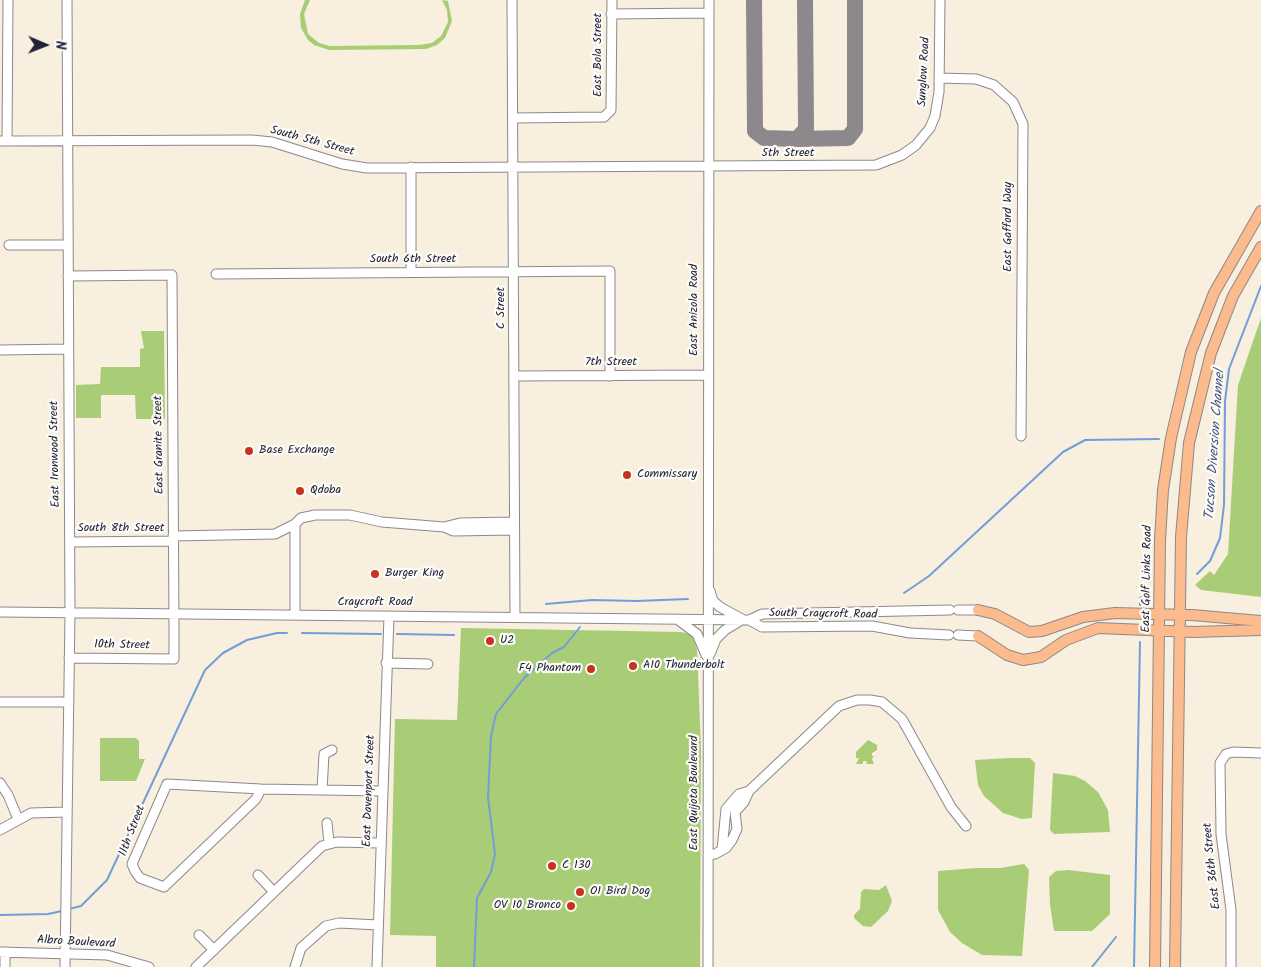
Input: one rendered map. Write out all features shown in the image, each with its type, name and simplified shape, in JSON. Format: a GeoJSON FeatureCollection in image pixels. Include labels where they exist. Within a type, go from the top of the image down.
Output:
{"type":"FeatureCollection","features":[{"type":"Feature","properties":{"kind":"main road","name":"East Golf Links Road"},"geometry":{"type":"LineString","coordinates":[[1155,967],[1159,614],[1163,490],[1171,438],[1190,352],[1214,293],[1261,211]]}},
{"type":"Feature","properties":{"kind":"main road"},"geometry":{"type":"LineString","coordinates":[[1175,967],[1181,537],[1189,443],[1210,353],[1233,296],[1261,248]]}},
{"type":"Feature","properties":{"kind":"main road","name":"South Craycroft Road"},"geometry":{"type":"LineString","coordinates":[[978,610],[995,614],[1029,632],[1042,632],[1071,621],[1115,613],[1180,614],[1261,621]]}},
{"type":"Feature","properties":{"kind":"main road"},"geometry":{"type":"LineString","coordinates":[[1048,652],[1055,640],[1070,629],[1071,621]]}},
{"type":"Feature","properties":{"kind":"main road","name":"South Craycroft Road"},"geometry":{"type":"LineString","coordinates":[[978,636],[1017,659],[1031,660],[1066,640],[1098,628],[1180,631],[1261,630]]}},
{"type":"Feature","properties":{"kind":"street"},"geometry":{"type":"LineString","coordinates":[[4,141],[8,0]]}},
{"type":"Feature","properties":{"kind":"street","name":"East Ironwood Street"},"geometry":{"type":"LineString","coordinates":[[65,967],[70,613],[67,0]]}},
{"type":"Feature","properties":{"kind":"street"},"geometry":{"type":"LineString","coordinates":[[67,18],[74,0]]}},
{"type":"Feature","properties":{"kind":"street","name":"C Street"},"geometry":{"type":"LineString","coordinates":[[512,0],[515,616]]}},
{"type":"Feature","properties":{"kind":"street","name":"East Bola Street"},"geometry":{"type":"LineString","coordinates":[[513,118],[604,117],[611,110],[612,0]]}},
{"type":"Feature","properties":{"kind":"street","name":"East Anizola Road"},"geometry":{"type":"LineString","coordinates":[[708,620],[709,0]]}},
{"type":"Feature","properties":{"kind":"street","name":"Sunglow Road"},"geometry":{"type":"LineString","coordinates":[[868,166],[884,163],[902,155],[924,136],[935,116],[939,78],[940,0]]}},
{"type":"Feature","properties":{"kind":"street"},"geometry":{"type":"LineString","coordinates":[[611,14],[709,13]]}},
{"type":"Feature","properties":{"kind":"street","name":"East Gafford Way"},"geometry":{"type":"LineString","coordinates":[[939,78],[976,79],[994,85],[1013,102],[1023,124],[1021,436]]}},
{"type":"Feature","properties":{"kind":"street","name":"South 5th Street"},"geometry":{"type":"LineString","coordinates":[[4,141],[252,140],[272,142],[342,164],[367,168],[708,166]]}},
{"type":"Feature","properties":{"kind":"street","name":"5th Street"},"geometry":{"type":"LineString","coordinates":[[708,166],[868,166]]}},
{"type":"Feature","properties":{"kind":"street"},"geometry":{"type":"LineString","coordinates":[[411,167],[411,272]]}},
{"type":"Feature","properties":{"kind":"street"},"geometry":{"type":"LineString","coordinates":[[9,245],[68,245]]}},
{"type":"Feature","properties":{"kind":"street","name":"South 6th Street"},"geometry":{"type":"LineString","coordinates":[[216,274],[610,271],[610,376]]}},
{"type":"Feature","properties":{"kind":"street","name":"East Granite Street"},"geometry":{"type":"LineString","coordinates":[[68,276],[172,275],[174,659]]}},
{"type":"Feature","properties":{"kind":"street"},"geometry":{"type":"LineString","coordinates":[[0,350],[68,349]]}},
{"type":"Feature","properties":{"kind":"street","name":"7th Street"},"geometry":{"type":"LineString","coordinates":[[515,376],[708,375]]}},
{"type":"Feature","properties":{"kind":"street","name":"South 8th Street"},"geometry":{"type":"LineString","coordinates":[[70,542],[275,534],[295,524],[301,518],[311,515],[350,515],[391,523],[444,527],[453,530],[514,526]]}},
{"type":"Feature","properties":{"kind":"street"},"geometry":{"type":"LineString","coordinates":[[295,524],[295,615]]}},
{"type":"Feature","properties":{"kind":"street"},"geometry":{"type":"LineString","coordinates":[[708,584],[714,601],[718,606],[746,620]]}},
{"type":"Feature","properties":{"kind":"street","name":"South Craycroft Road"},"geometry":{"type":"LineString","coordinates":[[746,620],[762,614],[978,610]]}},
{"type":"Feature","properties":{"kind":"street","name":"Craycroft Road"},"geometry":{"type":"LineString","coordinates":[[0,612],[515,616],[746,620]]}},
{"type":"Feature","properties":{"kind":"street","name":"East Davenport Street"},"geometry":{"type":"LineString","coordinates":[[376,967],[389,616]]}},
{"type":"Feature","properties":{"kind":"street"},"geometry":{"type":"LineString","coordinates":[[677,619],[697,634],[708,659]]}},
{"type":"Feature","properties":{"kind":"street","name":"East Quijota Boulevard"},"geometry":{"type":"LineString","coordinates":[[708,620],[708,967]]}},
{"type":"Feature","properties":{"kind":"street"},"geometry":{"type":"LineString","coordinates":[[708,659],[716,639],[725,630],[746,620]]}},
{"type":"Feature","properties":{"kind":"street","name":"South Craycroft Road"},"geometry":{"type":"LineString","coordinates":[[746,620],[762,627],[872,626],[910,633],[978,636]]}},
{"type":"Feature","properties":{"kind":"street","name":"10th Street"},"geometry":{"type":"LineString","coordinates":[[69,658],[174,659]]}},
{"type":"Feature","properties":{"kind":"street"},"geometry":{"type":"LineString","coordinates":[[386,663],[428,664]]}},
{"type":"Feature","properties":{"kind":"street"},"geometry":{"type":"LineString","coordinates":[[708,855],[715,854],[726,848],[735,834],[735,812],[744,802],[749,791],[840,706],[858,700],[882,702],[902,719],[951,807],[966,826]]}},
{"type":"Feature","properties":{"kind":"street"},"geometry":{"type":"LineString","coordinates":[[0,702],[68,702]]}},
{"type":"Feature","properties":{"kind":"street"},"geometry":{"type":"LineString","coordinates":[[322,790],[324,754],[332,750]]}},
{"type":"Feature","properties":{"kind":"street","name":"East 36th Street"},"geometry":{"type":"LineString","coordinates":[[1231,967],[1231,910],[1221,834],[1220,763],[1226,754],[1233,752],[1261,753]]}},
{"type":"Feature","properties":{"kind":"street"},"geometry":{"type":"LineString","coordinates":[[0,782],[8,795],[18,819]]}},
{"type":"Feature","properties":{"kind":"street","name":"11th Street"},"geometry":{"type":"LineString","coordinates":[[261,789],[256,799],[164,887],[140,878],[134,871],[132,864],[167,784],[261,789],[383,791]]}},
{"type":"Feature","properties":{"kind":"street"},"geometry":{"type":"LineString","coordinates":[[722,850],[726,809],[739,794],[749,791]]}},
{"type":"Feature","properties":{"kind":"street"},"geometry":{"type":"LineString","coordinates":[[0,830],[18,819],[42,812],[67,812]]}},
{"type":"Feature","properties":{"kind":"street"},"geometry":{"type":"LineString","coordinates":[[327,823],[330,843]]}},
{"type":"Feature","properties":{"kind":"street"},"geometry":{"type":"LineString","coordinates":[[196,967],[322,846],[330,843],[381,843]]}},
{"type":"Feature","properties":{"kind":"street"},"geometry":{"type":"LineString","coordinates":[[258,875],[274,892]]}},
{"type":"Feature","properties":{"kind":"street"},"geometry":{"type":"LineString","coordinates":[[295,967],[301,948],[326,926],[335,923],[378,925]]}},
{"type":"Feature","properties":{"kind":"street"},"geometry":{"type":"LineString","coordinates":[[198,935],[214,950]]}},
{"type":"Feature","properties":{"kind":"street"},"geometry":{"type":"LineString","coordinates":[[2,952],[5,967]]}},
{"type":"Feature","properties":{"kind":"street","name":"Albro Boulevard"},"geometry":{"type":"LineString","coordinates":[[2,952],[114,956],[149,967]]}},
{"type":"Feature","properties":{"kind":"green space"},"geometry":{"type":"Polygon","coordinates":[[[305,0],[310,0],[304,14],[308,34],[319,43],[330,46],[419,45],[432,43],[441,36],[448,22],[447,10],[442,0],[448,1],[452,21],[445,38],[437,45],[426,49],[329,50],[314,45],[308,40],[301,28],[300,14],[305,0]]]}},
{"type":"Feature","properties":{"kind":"green space"},"geometry":{"type":"Polygon","coordinates":[[[1261,318],[1261,597],[1201,590],[1195,585],[1210,571],[1214,575],[1228,554],[1238,385],[1261,318]]]}},
{"type":"Feature","properties":{"kind":"green space"},"geometry":{"type":"Polygon","coordinates":[[[141,331],[164,331],[165,419],[136,419],[135,395],[101,395],[101,418],[76,418],[76,385],[100,384],[101,367],[140,367],[140,349],[144,348],[141,331]]]}},
{"type":"Feature","properties":{"kind":"green space"},"geometry":{"type":"Polygon","coordinates":[[[461,628],[682,632],[692,635],[697,649],[701,749],[700,967],[436,967],[436,936],[390,935],[395,719],[457,720],[461,628]]]}},
{"type":"Feature","properties":{"kind":"green space"},"geometry":{"type":"Polygon","coordinates":[[[100,738],[136,738],[139,741],[139,759],[145,759],[136,781],[100,781],[100,738]]]}},
{"type":"Feature","properties":{"kind":"green space"},"geometry":{"type":"Polygon","coordinates":[[[868,740],[877,745],[877,750],[872,753],[874,764],[867,764],[866,761],[863,761],[863,764],[856,764],[859,758],[856,758],[856,752],[868,740]]]}},
{"type":"Feature","properties":{"kind":"green space"},"geometry":{"type":"Polygon","coordinates":[[[1030,758],[1035,763],[1032,818],[1022,819],[1003,813],[984,796],[978,785],[975,760],[1030,758]]]}},
{"type":"Feature","properties":{"kind":"green space"},"geometry":{"type":"Polygon","coordinates":[[[1053,773],[1075,776],[1085,781],[1098,792],[1108,810],[1110,832],[1054,834],[1050,830],[1053,773]]]}},
{"type":"Feature","properties":{"kind":"green space"},"geometry":{"type":"Polygon","coordinates":[[[1024,864],[1029,870],[1022,956],[982,955],[962,943],[950,932],[938,910],[938,871],[1001,868],[1024,864]]]}},
{"type":"Feature","properties":{"kind":"green space"},"geometry":{"type":"Polygon","coordinates":[[[1068,870],[1110,875],[1110,914],[1092,931],[1054,931],[1049,877],[1056,871],[1068,870]]]}},
{"type":"Feature","properties":{"kind":"green space"},"geometry":{"type":"Polygon","coordinates":[[[886,885],[892,901],[888,911],[871,927],[863,926],[854,918],[854,915],[860,909],[861,892],[864,889],[879,890],[886,885]]]}},
{"type":"Feature","properties":{"kind":"waterway","name":"Tucson Diversion Channel"},"geometry":{"type":"LineString","coordinates":[[1197,574],[1210,561],[1220,538],[1224,505],[1225,401],[1229,369],[1261,286]]}},
{"type":"Feature","properties":{"kind":"waterway"},"geometry":{"type":"LineString","coordinates":[[904,593],[929,576],[1063,452],[1085,440],[1159,439]]}},
{"type":"Feature","properties":{"kind":"waterway"},"geometry":{"type":"LineString","coordinates":[[1140,605],[1140,598],[1146,595]]}},
{"type":"Feature","properties":{"kind":"waterway"},"geometry":{"type":"LineString","coordinates":[[546,604],[592,600],[688,599]]}},
{"type":"Feature","properties":{"kind":"waterway"},"geometry":{"type":"LineString","coordinates":[[474,967],[477,898],[491,872],[495,854],[488,797],[491,736],[496,714],[524,678],[552,653],[564,647],[580,627]]}},
{"type":"Feature","properties":{"kind":"waterway"},"geometry":{"type":"LineString","coordinates":[[69,909],[81,906],[107,880],[205,670],[223,653],[247,640],[277,633],[287,633]]}},
{"type":"Feature","properties":{"kind":"waterway"},"geometry":{"type":"LineString","coordinates":[[302,633],[381,634]]}},
{"type":"Feature","properties":{"kind":"waterway"},"geometry":{"type":"LineString","coordinates":[[397,634],[454,635]]}},
{"type":"Feature","properties":{"kind":"waterway"},"geometry":{"type":"LineString","coordinates":[[1134,967],[1140,642]]}},
{"type":"Feature","properties":{"kind":"waterway"},"geometry":{"type":"LineString","coordinates":[[0,915],[48,914],[62,911]]}},
{"type":"Feature","properties":{"kind":"waterway"},"geometry":{"type":"LineString","coordinates":[[1092,967],[1116,937]]}},
{"type":"Feature","properties":{"kind":"taxiway"},"geometry":{"type":"LineString","coordinates":[[754,0],[755,131],[764,138],[797,139],[848,138],[855,129],[855,0]]}},
{"type":"Feature","properties":{"kind":"taxiway"},"geometry":{"type":"LineString","coordinates":[[797,139],[806,129],[805,0]]}},
{"type":"Feature","properties":{"kind":"place","name":"Base Exchange"},"geometry":{"type":"Point","coordinates":[249,451]}},
{"type":"Feature","properties":{"kind":"place","name":"Commissary"},"geometry":{"type":"Point","coordinates":[627,475]}},
{"type":"Feature","properties":{"kind":"place","name":"Qdoba"},"geometry":{"type":"Point","coordinates":[300,491]}},
{"type":"Feature","properties":{"kind":"place","name":"Burger King"},"geometry":{"type":"Point","coordinates":[375,574]}},
{"type":"Feature","properties":{"kind":"place","name":"U2"},"geometry":{"type":"Point","coordinates":[490,641]}},
{"type":"Feature","properties":{"kind":"place","name":"A10 Thunderbolt"},"geometry":{"type":"Point","coordinates":[633,666]}},
{"type":"Feature","properties":{"kind":"place","name":"F4 Phantom"},"geometry":{"type":"Point","coordinates":[591,669]}},
{"type":"Feature","properties":{"kind":"place","name":"C 130"},"geometry":{"type":"Point","coordinates":[552,866]}},
{"type":"Feature","properties":{"kind":"place","name":"O1 Bird Dog"},"geometry":{"type":"Point","coordinates":[580,892]}},
{"type":"Feature","properties":{"kind":"place","name":"OV 10 Bronco"},"geometry":{"type":"Point","coordinates":[571,906]}}]}
